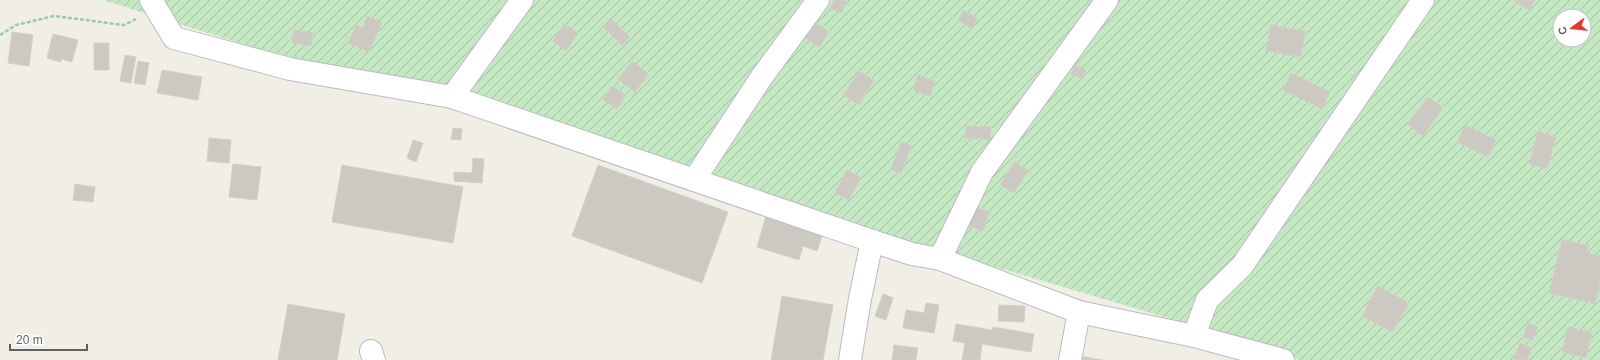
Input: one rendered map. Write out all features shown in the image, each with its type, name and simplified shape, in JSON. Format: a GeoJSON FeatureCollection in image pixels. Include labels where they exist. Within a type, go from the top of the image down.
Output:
{"type":"FeatureCollection","features":[{"type":"Feature","properties":{"kind":"street"},"geometry":{"type":"LineString","coordinates":[[452,97],[522,0]]}},
{"type":"Feature","properties":{"kind":"street"},"geometry":{"type":"LineString","coordinates":[[694,180],[762,78],[818,0]]}},
{"type":"Feature","properties":{"kind":"street"},"geometry":{"type":"LineString","coordinates":[[940,259],[982,172],[1107,0]]}},
{"type":"Feature","properties":{"kind":"street"},"geometry":{"type":"LineString","coordinates":[[1194,336],[1207,300],[1242,266],[1423,0]]}},
{"type":"Feature","properties":{"kind":"street"},"geometry":{"type":"LineString","coordinates":[[146,8],[174,38],[290,69],[452,97],[872,241],[912,254],[940,259],[1079,312],[1194,336],[1283,360]]}},
{"type":"Feature","properties":{"kind":"street"},"geometry":{"type":"LineString","coordinates":[[850,360],[860,299],[872,241]]}},
{"type":"Feature","properties":{"kind":"street"},"geometry":{"type":"LineString","coordinates":[[1070,360],[1079,312]]}},
{"type":"Feature","properties":{"kind":"path"},"geometry":{"type":"LineString","coordinates":[[0,36],[16,25],[54,16],[124,25],[146,8]]}},
{"type":"Feature","properties":{"kind":"green space"},"geometry":{"type":"Polygon","coordinates":[[[103,0],[1600,0],[1600,360],[1299,360],[1212,331],[860,227],[528,134],[103,0]]]}},
{"type":"Feature","properties":{"kind":"building"},"geometry":{"type":"Polygon","coordinates":[[[834,0],[847,0],[841,13],[830,8],[834,0]]]}},
{"type":"Feature","properties":{"kind":"building"},"geometry":{"type":"Polygon","coordinates":[[[1535,0],[1530,10],[1513,1],[1535,0]]]}},
{"type":"Feature","properties":{"kind":"building"},"geometry":{"type":"Polygon","coordinates":[[[964,10],[978,19],[972,29],[958,20],[964,10]]]}},
{"type":"Feature","properties":{"kind":"building"},"geometry":{"type":"Polygon","coordinates":[[[367,16],[382,22],[369,52],[348,43],[356,25],[363,28],[367,16]]]}},
{"type":"Feature","properties":{"kind":"building"},"geometry":{"type":"Polygon","coordinates":[[[612,19],[630,37],[622,45],[604,28],[612,19]]]}},
{"type":"Feature","properties":{"kind":"building"},"geometry":{"type":"Polygon","coordinates":[[[814,22],[829,32],[819,47],[804,37],[814,22]]]}},
{"type":"Feature","properties":{"kind":"building"},"geometry":{"type":"Polygon","coordinates":[[[564,24],[578,33],[566,51],[553,41],[564,24]]]}},
{"type":"Feature","properties":{"kind":"building"},"geometry":{"type":"Polygon","coordinates":[[[1271,25],[1305,31],[1301,57],[1266,51],[1271,25]]]}},
{"type":"Feature","properties":{"kind":"building"},"geometry":{"type":"Polygon","coordinates":[[[294,30],[313,33],[311,46],[292,43],[294,30]]]}},
{"type":"Feature","properties":{"kind":"building"},"geometry":{"type":"Polygon","coordinates":[[[12,32],[33,35],[29,66],[8,63],[12,32]]]}},
{"type":"Feature","properties":{"kind":"building"},"geometry":{"type":"Polygon","coordinates":[[[53,34],[78,40],[72,62],[61,59],[61,62],[47,58],[53,34]]]}},
{"type":"Feature","properties":{"kind":"building"},"geometry":{"type":"Polygon","coordinates":[[[94,43],[109,43],[109,70],[94,70],[94,43]]]}},
{"type":"Feature","properties":{"kind":"building"},"geometry":{"type":"Polygon","coordinates":[[[125,55],[136,57],[131,83],[120,81],[125,55]]]}},
{"type":"Feature","properties":{"kind":"building"},"geometry":{"type":"Polygon","coordinates":[[[138,61],[149,63],[145,85],[134,83],[138,61]]]}},
{"type":"Feature","properties":{"kind":"building"},"geometry":{"type":"Polygon","coordinates":[[[632,61],[649,74],[635,92],[618,79],[632,61]]]}},
{"type":"Feature","properties":{"kind":"building"},"geometry":{"type":"Polygon","coordinates":[[[1075,65],[1086,70],[1083,79],[1071,74],[1075,65]]]}},
{"type":"Feature","properties":{"kind":"building"},"geometry":{"type":"Polygon","coordinates":[[[162,70],[202,77],[198,100],[157,93],[162,70]]]}},
{"type":"Feature","properties":{"kind":"building"},"geometry":{"type":"Polygon","coordinates":[[[859,71],[874,80],[859,105],[843,95],[859,71]]]}},
{"type":"Feature","properties":{"kind":"building"},"geometry":{"type":"Polygon","coordinates":[[[1291,73],[1330,92],[1322,109],[1283,90],[1291,73]]]}},
{"type":"Feature","properties":{"kind":"building"},"geometry":{"type":"Polygon","coordinates":[[[918,75],[935,81],[930,96],[913,90],[918,75]]]}},
{"type":"Feature","properties":{"kind":"building"},"geometry":{"type":"Polygon","coordinates":[[[612,86],[626,95],[617,109],[603,100],[612,86]]]}},
{"type":"Feature","properties":{"kind":"building"},"geometry":{"type":"Polygon","coordinates":[[[1428,97],[1443,108],[1423,136],[1407,124],[1428,97]]]}},
{"type":"Feature","properties":{"kind":"building"},"geometry":{"type":"Polygon","coordinates":[[[1465,125],[1496,140],[1488,157],[1457,142],[1465,125]]]}},
{"type":"Feature","properties":{"kind":"building"},"geometry":{"type":"Polygon","coordinates":[[[966,126],[991,127],[990,140],[965,138],[966,126]]]}},
{"type":"Feature","properties":{"kind":"building"},"geometry":{"type":"Polygon","coordinates":[[[453,128],[462,129],[461,140],[451,139],[453,128]]]}},
{"type":"Feature","properties":{"kind":"building"},"geometry":{"type":"Polygon","coordinates":[[[1538,131],[1556,137],[1547,169],[1529,164],[1538,131]]]}},
{"type":"Feature","properties":{"kind":"building"},"geometry":{"type":"Polygon","coordinates":[[[209,138],[231,140],[229,163],[207,161],[209,138]]]}},
{"type":"Feature","properties":{"kind":"building"},"geometry":{"type":"Polygon","coordinates":[[[413,140],[423,143],[416,162],[407,158],[413,140]]]}},
{"type":"Feature","properties":{"kind":"building"},"geometry":{"type":"Polygon","coordinates":[[[901,142],[912,146],[901,173],[891,169],[901,142]]]}},
{"type":"Feature","properties":{"kind":"building"},"geometry":{"type":"Polygon","coordinates":[[[473,158],[484,159],[482,183],[454,181],[454,172],[472,173],[473,158]]]}},
{"type":"Feature","properties":{"kind":"building"},"geometry":{"type":"Polygon","coordinates":[[[1015,162],[1028,171],[1014,193],[1000,184],[1015,162]]]}},
{"type":"Feature","properties":{"kind":"building"},"geometry":{"type":"Polygon","coordinates":[[[233,164],[261,167],[257,200],[229,197],[233,164]]]}},
{"type":"Feature","properties":{"kind":"building"},"geometry":{"type":"Polygon","coordinates":[[[342,165],[463,187],[453,243],[332,222],[342,165]]]}},
{"type":"Feature","properties":{"kind":"building"},"geometry":{"type":"Polygon","coordinates":[[[598,165],[728,212],[702,283],[572,236],[598,165]]]}},
{"type":"Feature","properties":{"kind":"building"},"geometry":{"type":"Polygon","coordinates":[[[847,170],[861,177],[849,200],[835,193],[847,170]]]}},
{"type":"Feature","properties":{"kind":"building"},"geometry":{"type":"Polygon","coordinates":[[[75,184],[95,187],[93,202],[73,200],[75,184]]]}},
{"type":"Feature","properties":{"kind":"building"},"geometry":{"type":"Polygon","coordinates":[[[972,206],[990,212],[983,231],[966,225],[972,206]]]}},
{"type":"Feature","properties":{"kind":"building"},"geometry":{"type":"Polygon","coordinates":[[[766,216],[823,233],[817,251],[803,246],[799,260],[757,247],[766,216]]]}},
{"type":"Feature","properties":{"kind":"building"},"geometry":{"type":"Polygon","coordinates":[[[1562,239],[1589,246],[1587,252],[1600,256],[1600,284],[1595,304],[1549,293],[1562,239]]]}},
{"type":"Feature","properties":{"kind":"building"},"geometry":{"type":"Polygon","coordinates":[[[1378,286],[1409,303],[1392,332],[1362,316],[1378,286]]]}},
{"type":"Feature","properties":{"kind":"building"},"geometry":{"type":"Polygon","coordinates":[[[883,294],[893,298],[886,320],[875,316],[883,294]]]}},
{"type":"Feature","properties":{"kind":"building"},"geometry":{"type":"Polygon","coordinates":[[[782,296],[833,305],[823,360],[771,360],[782,296]]]}},
{"type":"Feature","properties":{"kind":"building"},"geometry":{"type":"Polygon","coordinates":[[[926,303],[939,305],[934,333],[903,328],[906,310],[924,313],[926,303]]]}},
{"type":"Feature","properties":{"kind":"building"},"geometry":{"type":"Polygon","coordinates":[[[288,304],[345,314],[337,360],[278,360],[288,304]]]}},
{"type":"Feature","properties":{"kind":"building"},"geometry":{"type":"Polygon","coordinates":[[[999,305],[1025,306],[1024,322],[998,321],[999,305]]]}},
{"type":"Feature","properties":{"kind":"building"},"geometry":{"type":"Polygon","coordinates":[[[1528,323],[1538,327],[1533,340],[1523,337],[1528,323]]]}},
{"type":"Feature","properties":{"kind":"building"},"geometry":{"type":"Polygon","coordinates":[[[956,324],[992,330],[993,327],[1034,334],[1031,352],[982,344],[980,360],[962,360],[965,343],[953,341],[956,324]]]}},
{"type":"Feature","properties":{"kind":"building"},"geometry":{"type":"Polygon","coordinates":[[[1568,327],[1592,333],[1586,358],[1562,352],[1568,327]]]}},
{"type":"Feature","properties":{"kind":"building"},"geometry":{"type":"Polygon","coordinates":[[[1520,343],[1532,348],[1527,360],[1513,360],[1520,343]]]}},
{"type":"Feature","properties":{"kind":"building"},"geometry":{"type":"Polygon","coordinates":[[[894,345],[918,348],[916,360],[892,360],[894,345]]]}},
{"type":"Feature","properties":{"kind":"building"},"geometry":{"type":"Polygon","coordinates":[[[1080,356],[1102,360],[1079,360],[1080,356]]]}}]}
